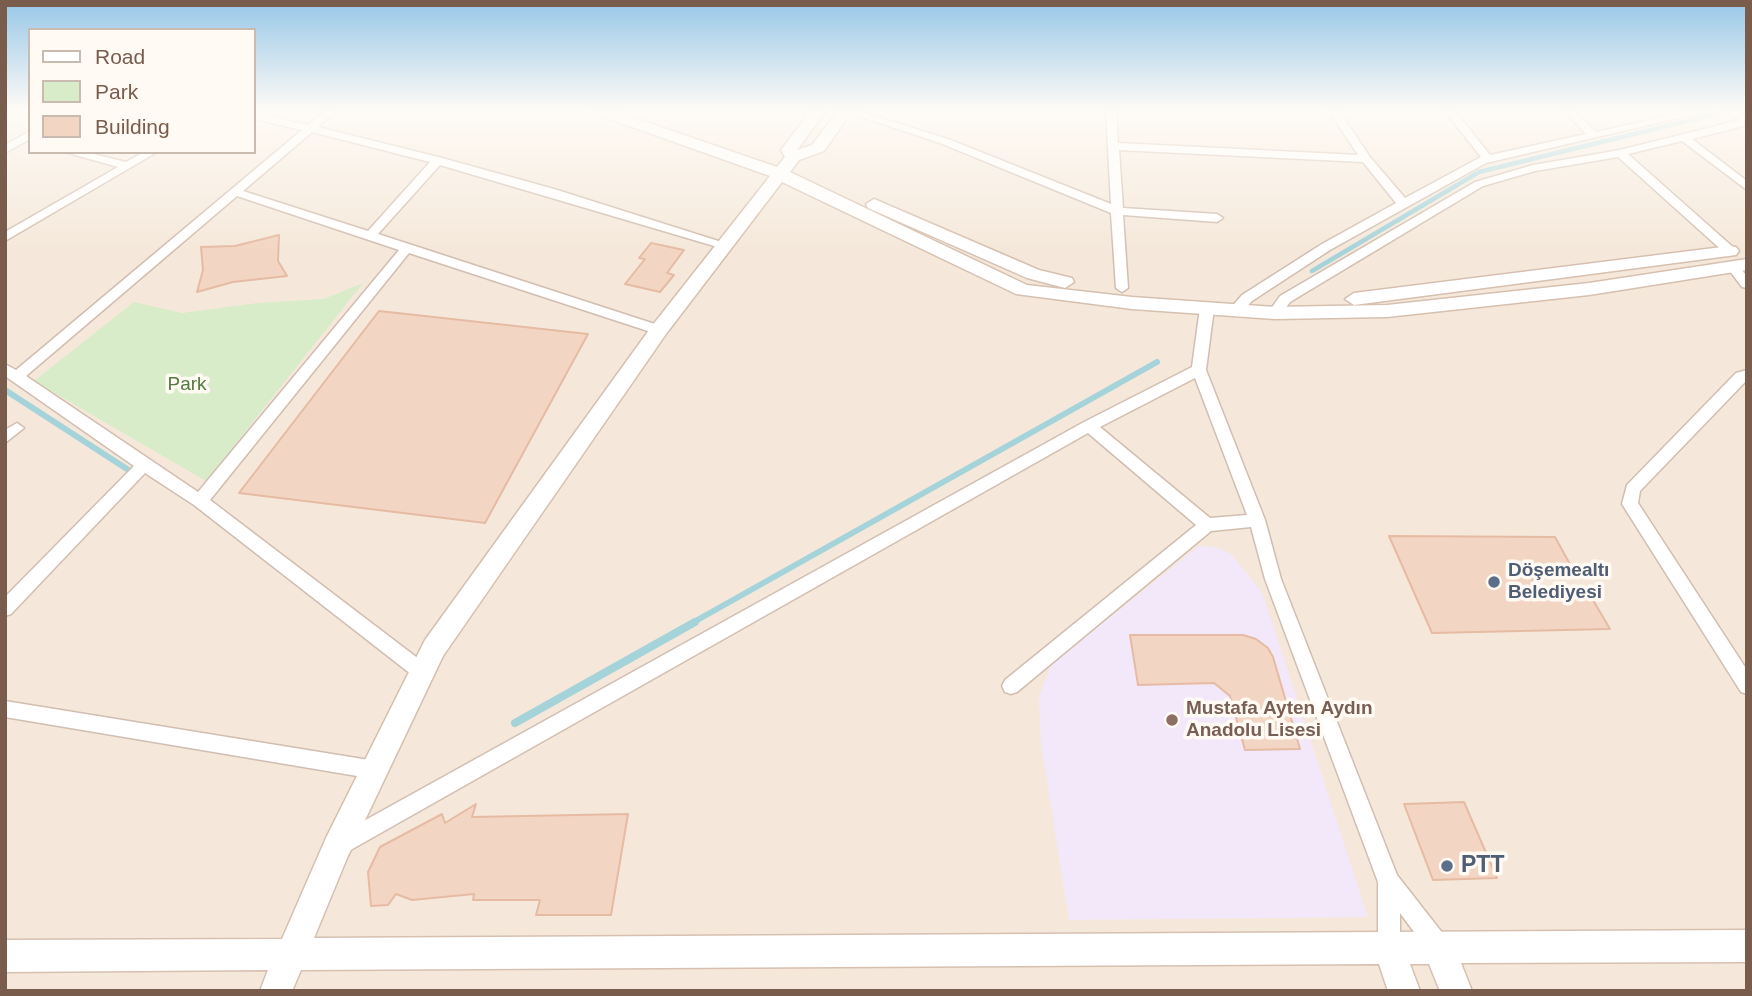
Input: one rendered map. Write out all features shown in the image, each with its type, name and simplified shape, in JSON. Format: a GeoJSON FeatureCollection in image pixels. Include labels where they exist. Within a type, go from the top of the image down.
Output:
{"type":"FeatureCollection","features":[{"type":"Feature","properties":{"kind":"street"},"geometry":{"type":"LineString","coordinates":[[93,157],[127,166]]}},
{"type":"Feature","properties":{"kind":"street"},"geometry":{"type":"LineString","coordinates":[[5,237],[142,157]]}},
{"type":"Feature","properties":{"kind":"street"},"geometry":{"type":"LineString","coordinates":[[277,157],[11,373],[144,466],[200,501],[422,672]]}},
{"type":"Feature","properties":{"kind":"street"},"geometry":{"type":"LineString","coordinates":[[428,157],[615,209],[725,245]]}},
{"type":"Feature","properties":{"kind":"street"},"geometry":{"type":"LineString","coordinates":[[764,157],[787,164],[897,232],[1023,289],[1132,303],[1206,301]]}},
{"type":"Feature","properties":{"kind":"street"},"geometry":{"type":"LineString","coordinates":[[769,157],[1033,274],[1075,284],[1206,301],[1387,311],[1589,289],[1739,257]]}},
{"type":"Feature","properties":{"kind":"street"},"geometry":{"type":"LineString","coordinates":[[787,164],[788,157]]}},
{"type":"Feature","properties":{"kind":"street"},"geometry":{"type":"LineString","coordinates":[[276,991],[336,848],[434,648],[659,330],[787,164],[800,157]]}},
{"type":"Feature","properties":{"kind":"street"},"geometry":{"type":"LineString","coordinates":[[985,157],[1117,211],[1217,218]]}},
{"type":"Feature","properties":{"kind":"street"},"geometry":{"type":"LineString","coordinates":[[1115,157],[1122,288]]}},
{"type":"Feature","properties":{"kind":"street"},"geometry":{"type":"LineString","coordinates":[[1337,157],[1366,159],[1403,204]]}},
{"type":"Feature","properties":{"kind":"street"},"geometry":{"type":"LineString","coordinates":[[1242,304],[1326,247],[1495,157]]}},
{"type":"Feature","properties":{"kind":"street"},"geometry":{"type":"LineString","coordinates":[[1280,306],[1479,184],[1533,168],[1594,157]]}},
{"type":"Feature","properties":{"kind":"street"},"geometry":{"type":"LineString","coordinates":[[1625,157],[1739,257],[1747,284]]}},
{"type":"Feature","properties":{"kind":"street"},"geometry":{"type":"LineString","coordinates":[[1709,157],[1747,187]]}},
{"type":"Feature","properties":{"kind":"street"},"geometry":{"type":"LineString","coordinates":[[370,236],[438,160]]}},
{"type":"Feature","properties":{"kind":"street"},"geometry":{"type":"LineString","coordinates":[[235,192],[659,330]]}},
{"type":"Feature","properties":{"kind":"street"},"geometry":{"type":"LineString","coordinates":[[200,501],[407,248]]}},
{"type":"Feature","properties":{"kind":"street"},"geometry":{"type":"LineString","coordinates":[[1206,301],[1199,370],[1257,520],[1273,579],[1389,882],[1439,947],[1456,991]]}},
{"type":"Feature","properties":{"kind":"street"},"geometry":{"type":"LineString","coordinates":[[336,848],[1088,426],[1199,370]]}},
{"type":"Feature","properties":{"kind":"street"},"geometry":{"type":"LineString","coordinates":[[1747,375],[1741,376],[1629,496],[1630,504],[1747,686]]}},
{"type":"Feature","properties":{"kind":"street"},"geometry":{"type":"LineString","coordinates":[[1088,426],[1208,525]]}},
{"type":"Feature","properties":{"kind":"street"},"geometry":{"type":"LineString","coordinates":[[5,609],[144,466]]}},
{"type":"Feature","properties":{"kind":"street"},"geometry":{"type":"LineString","coordinates":[[1011,686],[1208,525],[1257,520]]}},
{"type":"Feature","properties":{"kind":"street"},"geometry":{"type":"LineString","coordinates":[[5,709],[374,770]]}},
{"type":"Feature","properties":{"kind":"street"},"geometry":{"type":"LineString","coordinates":[[1389,882],[1389,948],[1404,991]]}},
{"type":"Feature","properties":{"kind":"street"},"geometry":{"type":"LineString","coordinates":[[5,957],[1747,946]]}},
{"type":"Feature","properties":{"kind":"shaded area"},"geometry":{"type":"Polygon","coordinates":[[[5,157],[1747,157],[1747,991],[5,991],[5,157]]]}},
{"type":"Feature","properties":{"kind":"shaded area","name":"Mustafa Ayten Aydın Anadolu Lisesi"},"geometry":{"type":"Polygon","coordinates":[[[1199,546],[1215,547],[1230,553],[1262,592],[1368,917],[1069,920],[1041,745],[1039,696],[1051,665],[1199,546]]]}},
{"type":"Feature","properties":{"kind":"green space","name":"Park"},"geometry":{"type":"Polygon","coordinates":[[[363,283],[206,481],[34,381],[134,302],[182,313],[258,303],[324,299],[363,283]]]}},
{"type":"Feature","properties":{"kind":"building"},"geometry":{"type":"Polygon","coordinates":[[[279,235],[278,261],[287,276],[233,282],[197,292],[203,270],[201,247],[235,246],[279,235]]]}},
{"type":"Feature","properties":{"kind":"building"},"geometry":{"type":"Polygon","coordinates":[[[651,243],[684,250],[667,273],[674,275],[660,292],[625,284],[645,259],[639,258],[651,243]]]}},
{"type":"Feature","properties":{"kind":"building"},"geometry":{"type":"Polygon","coordinates":[[[379,311],[588,334],[485,523],[239,493],[379,311]]]}},
{"type":"Feature","properties":{"kind":"building","name":"Döşemealtı Belediyesi"},"geometry":{"type":"Polygon","coordinates":[[[1389,536],[1555,537],[1571,566],[1526,566],[1541,595],[1590,595],[1610,629],[1432,633],[1389,536]]]}},
{"type":"Feature","properties":{"kind":"building"},"geometry":{"type":"Polygon","coordinates":[[[1130,635],[1243,635],[1256,639],[1268,648],[1273,657],[1300,749],[1245,750],[1230,696],[1214,683],[1138,685],[1130,635]]]}},
{"type":"Feature","properties":{"kind":"building"},"geometry":{"type":"Polygon","coordinates":[[[1464,802],[1497,878],[1433,880],[1404,804],[1464,802]]]}},
{"type":"Feature","properties":{"kind":"building"},"geometry":{"type":"Polygon","coordinates":[[[476,804],[472,817],[628,814],[611,915],[536,915],[540,900],[473,900],[474,894],[412,900],[396,894],[388,905],[371,906],[368,872],[380,847],[442,814],[445,823],[476,804]]]}},
{"type":"Feature","properties":{"kind":"waterway"},"geometry":{"type":"LineString","coordinates":[[1312,271],[1479,172],[1538,157]]}},
{"type":"Feature","properties":{"kind":"waterway"},"geometry":{"type":"LineString","coordinates":[[692,623],[1157,362]]}},
{"type":"Feature","properties":{"kind":"waterway"},"geometry":{"type":"LineString","coordinates":[[5,390],[130,471]]}},
{"type":"Feature","properties":{"kind":"waterway"},"geometry":{"type":"LineString","coordinates":[[515,723],[695,622]]}},
{"type":"Feature","properties":{"kind":"place","name":"Döşemealtı Belediyesi"},"geometry":{"type":"Point","coordinates":[1494,582]}},
{"type":"Feature","properties":{"kind":"place","name":"Mustafa Ayten Aydın Anadolu Lisesi"},"geometry":{"type":"Point","coordinates":[1172,720]}},
{"type":"Feature","properties":{"kind":"place","name":"PTT"},"geometry":{"type":"Point","coordinates":[1447,866]}}]}
